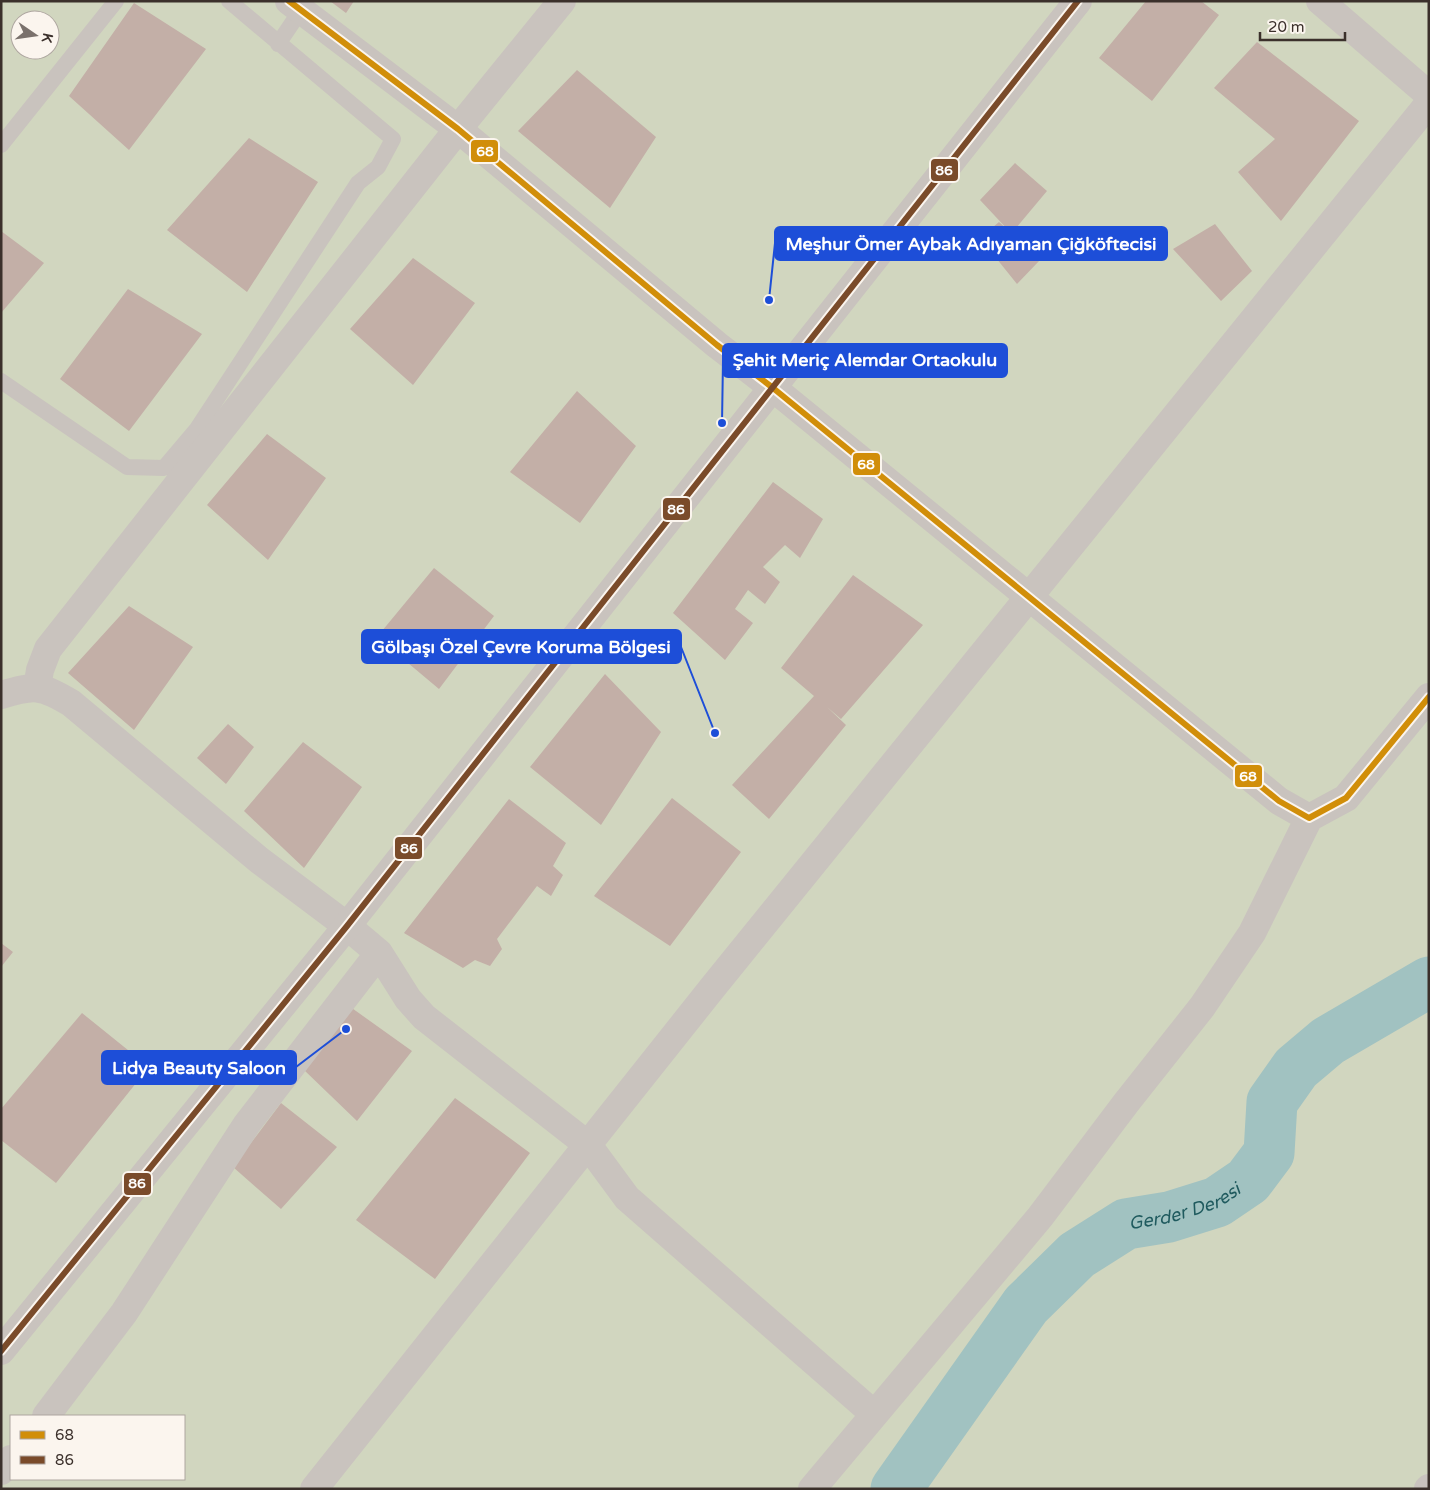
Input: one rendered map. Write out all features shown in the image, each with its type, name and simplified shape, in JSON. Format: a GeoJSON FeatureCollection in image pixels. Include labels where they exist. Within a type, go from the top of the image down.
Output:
{"type":"FeatureCollection","features":[{"type":"Feature","properties":{"kind":"street"},"geometry":{"type":"LineString","coordinates":[[38,688],[40,670],[48,649],[458,129],[562,1]]}},
{"type":"Feature","properties":{"kind":"street"},"geometry":{"type":"LineString","coordinates":[[1,1351],[347,926],[1078,1]]}},
{"type":"Feature","properties":{"kind":"street"},"geometry":{"type":"LineString","coordinates":[[1320,1],[1429,95]]}},
{"type":"Feature","properties":{"kind":"street"},"geometry":{"type":"LineString","coordinates":[[295,6],[458,129],[710,339],[773,388],[1279,801],[1309,818]]}},
{"type":"Feature","properties":{"kind":"street"},"geometry":{"type":"LineString","coordinates":[[314,1489],[713,987],[1429,103]]}},
{"type":"Feature","properties":{"kind":"street"},"geometry":{"type":"LineString","coordinates":[[1,694],[26,688],[38,688],[58,695],[71,703],[259,860],[380,953],[408,999],[424,1017],[588,1145],[627,1198],[874,1414]]}},
{"type":"Feature","properties":{"kind":"street"},"geometry":{"type":"LineString","coordinates":[[812,1489],[1040,1217],[1126,1103],[1202,1007],[1252,933],[1309,818],[1346,798],[1429,697]]}},
{"type":"Feature","properties":{"kind":"street"},"geometry":{"type":"LineString","coordinates":[[47,1415],[124,1313],[247,1124],[380,953]]}},
{"type":"Feature","properties":{"kind":"street"},"geometry":{"type":"LineString","coordinates":[[1,1471],[10,1460]]}},
{"type":"Feature","properties":{"kind":"lane"},"geometry":{"type":"LineString","coordinates":[[1,145],[116,1]]}},
{"type":"Feature","properties":{"kind":"lane"},"geometry":{"type":"LineString","coordinates":[[1,381],[127,467],[164,468],[197,428],[358,183],[378,167],[393,139],[229,1]]}},
{"type":"Feature","properties":{"kind":"lane"},"geometry":{"type":"LineString","coordinates":[[278,44],[295,6]]}},
{"type":"Feature","properties":{"kind":"green space"},"geometry":{"type":"Polygon","coordinates":[[[1,1],[1429,1],[1429,1489],[1,1489],[1,1]]]}},
{"type":"Feature","properties":{"kind":"building"},"geometry":{"type":"Polygon","coordinates":[[[330,1],[354,1],[346,13],[330,1]]]}},
{"type":"Feature","properties":{"kind":"building"},"geometry":{"type":"Polygon","coordinates":[[[1146,1],[1201,1],[1219,15],[1152,101],[1099,58],[1146,1]]]}},
{"type":"Feature","properties":{"kind":"building"},"geometry":{"type":"Polygon","coordinates":[[[134,3],[206,49],[129,150],[69,96],[134,3]]]}},
{"type":"Feature","properties":{"kind":"building"},"geometry":{"type":"Polygon","coordinates":[[[1257,42],[1359,121],[1281,221],[1238,172],[1275,139],[1214,88],[1257,42]]]}},
{"type":"Feature","properties":{"kind":"building"},"geometry":{"type":"Polygon","coordinates":[[[577,70],[656,137],[610,208],[518,131],[577,70]]]}},
{"type":"Feature","properties":{"kind":"building"},"geometry":{"type":"Polygon","coordinates":[[[249,138],[318,182],[247,292],[167,230],[249,138]]]}},
{"type":"Feature","properties":{"kind":"building"},"geometry":{"type":"Polygon","coordinates":[[[1015,163],[1047,191],[1011,234],[1040,260],[1017,284],[980,238],[999,222],[1009,231],[980,200],[1015,163]]]}},
{"type":"Feature","properties":{"kind":"building"},"geometry":{"type":"Polygon","coordinates":[[[1215,224],[1252,271],[1221,301],[1173,249],[1215,224]]]}},
{"type":"Feature","properties":{"kind":"building"},"geometry":{"type":"Polygon","coordinates":[[[1,231],[44,263],[1,313],[1,231]]]}},
{"type":"Feature","properties":{"kind":"building"},"geometry":{"type":"Polygon","coordinates":[[[413,258],[475,303],[413,385],[350,329],[413,258]]]}},
{"type":"Feature","properties":{"kind":"building"},"geometry":{"type":"Polygon","coordinates":[[[128,289],[202,334],[129,431],[60,379],[128,289]]]}},
{"type":"Feature","properties":{"kind":"building"},"geometry":{"type":"Polygon","coordinates":[[[577,391],[636,446],[580,523],[510,472],[577,391]]]}},
{"type":"Feature","properties":{"kind":"building"},"geometry":{"type":"Polygon","coordinates":[[[267,434],[326,478],[268,560],[207,505],[267,434]]]}},
{"type":"Feature","properties":{"kind":"building"},"geometry":{"type":"Polygon","coordinates":[[[773,482],[823,519],[800,558],[785,545],[763,567],[780,582],[765,604],[748,590],[735,609],[753,623],[725,660],[673,613],[773,482]]]}},
{"type":"Feature","properties":{"kind":"building"},"geometry":{"type":"Polygon","coordinates":[[[434,568],[494,616],[439,689],[377,637],[434,568]]]}},
{"type":"Feature","properties":{"kind":"building"},"geometry":{"type":"Polygon","coordinates":[[[853,575],[923,625],[841,719],[827,707],[846,725],[769,819],[732,785],[814,696],[781,668],[853,575]]]}},
{"type":"Feature","properties":{"kind":"building"},"geometry":{"type":"Polygon","coordinates":[[[129,606],[193,647],[134,730],[68,673],[129,606]]]}},
{"type":"Feature","properties":{"kind":"building"},"geometry":{"type":"Polygon","coordinates":[[[605,674],[661,732],[601,825],[530,767],[605,674]]]}},
{"type":"Feature","properties":{"kind":"building"},"geometry":{"type":"Polygon","coordinates":[[[228,724],[254,747],[226,784],[197,758],[228,724]]]}},
{"type":"Feature","properties":{"kind":"building"},"geometry":{"type":"Polygon","coordinates":[[[303,742],[362,787],[304,868],[244,811],[303,742]]]}},
{"type":"Feature","properties":{"kind":"building"},"geometry":{"type":"Polygon","coordinates":[[[672,798],[741,852],[670,946],[594,896],[672,798]]]}},
{"type":"Feature","properties":{"kind":"building"},"geometry":{"type":"Polygon","coordinates":[[[509,799],[566,843],[553,866],[563,875],[551,896],[537,886],[497,939],[502,949],[490,966],[475,960],[463,968],[404,933],[509,799]]]}},
{"type":"Feature","properties":{"kind":"building"},"geometry":{"type":"Polygon","coordinates":[[[1,943],[13,952],[1,967],[1,943]]]}},
{"type":"Feature","properties":{"kind":"building"},"geometry":{"type":"Polygon","coordinates":[[[349,1006],[412,1051],[357,1121],[303,1069],[349,1006]]]}},
{"type":"Feature","properties":{"kind":"building"},"geometry":{"type":"Polygon","coordinates":[[[82,1013],[149,1067],[56,1183],[1,1140],[1,1109],[82,1013]]]}},
{"type":"Feature","properties":{"kind":"building"},"geometry":{"type":"Polygon","coordinates":[[[455,1098],[530,1153],[435,1279],[356,1220],[455,1098]]]}},
{"type":"Feature","properties":{"kind":"building"},"geometry":{"type":"Polygon","coordinates":[[[281,1103],[337,1147],[281,1209],[233,1167],[281,1103]]]}},
{"type":"Feature","properties":{"kind":"waterway","name":"Gerder Deresi"},"geometry":{"type":"LineString","coordinates":[[896,1489],[1026,1305],[1077,1255],[1126,1224],[1169,1217],[1217,1202],[1248,1181],[1269,1153],[1272,1102],[1296,1068],[1328,1041],[1429,982]]}},
{"type":"Feature","properties":{"kind":"transit line","name":"68"},"geometry":{"type":"LineString","coordinates":[[289,1],[458,129],[717,345],[773,388],[1279,801],[1309,818],[1346,798],[1429,697]]}},
{"type":"Feature","properties":{"kind":"transit line","name":"86"},"geometry":{"type":"LineString","coordinates":[[1,1351],[347,926],[1078,1]]}},
{"type":"Feature","properties":{"kind":"place","name":"Meşhur Ömer Aybak Adıyaman Çiğköftecisi"},"geometry":{"type":"Point","coordinates":[769,300]}},
{"type":"Feature","properties":{"kind":"place","name":"Şehit Meriç Alemdar Ortaokulu"},"geometry":{"type":"Point","coordinates":[722,423]}},
{"type":"Feature","properties":{"kind":"place","name":"Gölbaşı Özel Çevre Koruma Bölgesi"},"geometry":{"type":"Point","coordinates":[715,733]}},
{"type":"Feature","properties":{"kind":"place","name":"Lidya Beauty Saloon"},"geometry":{"type":"Point","coordinates":[346,1029]}}]}
